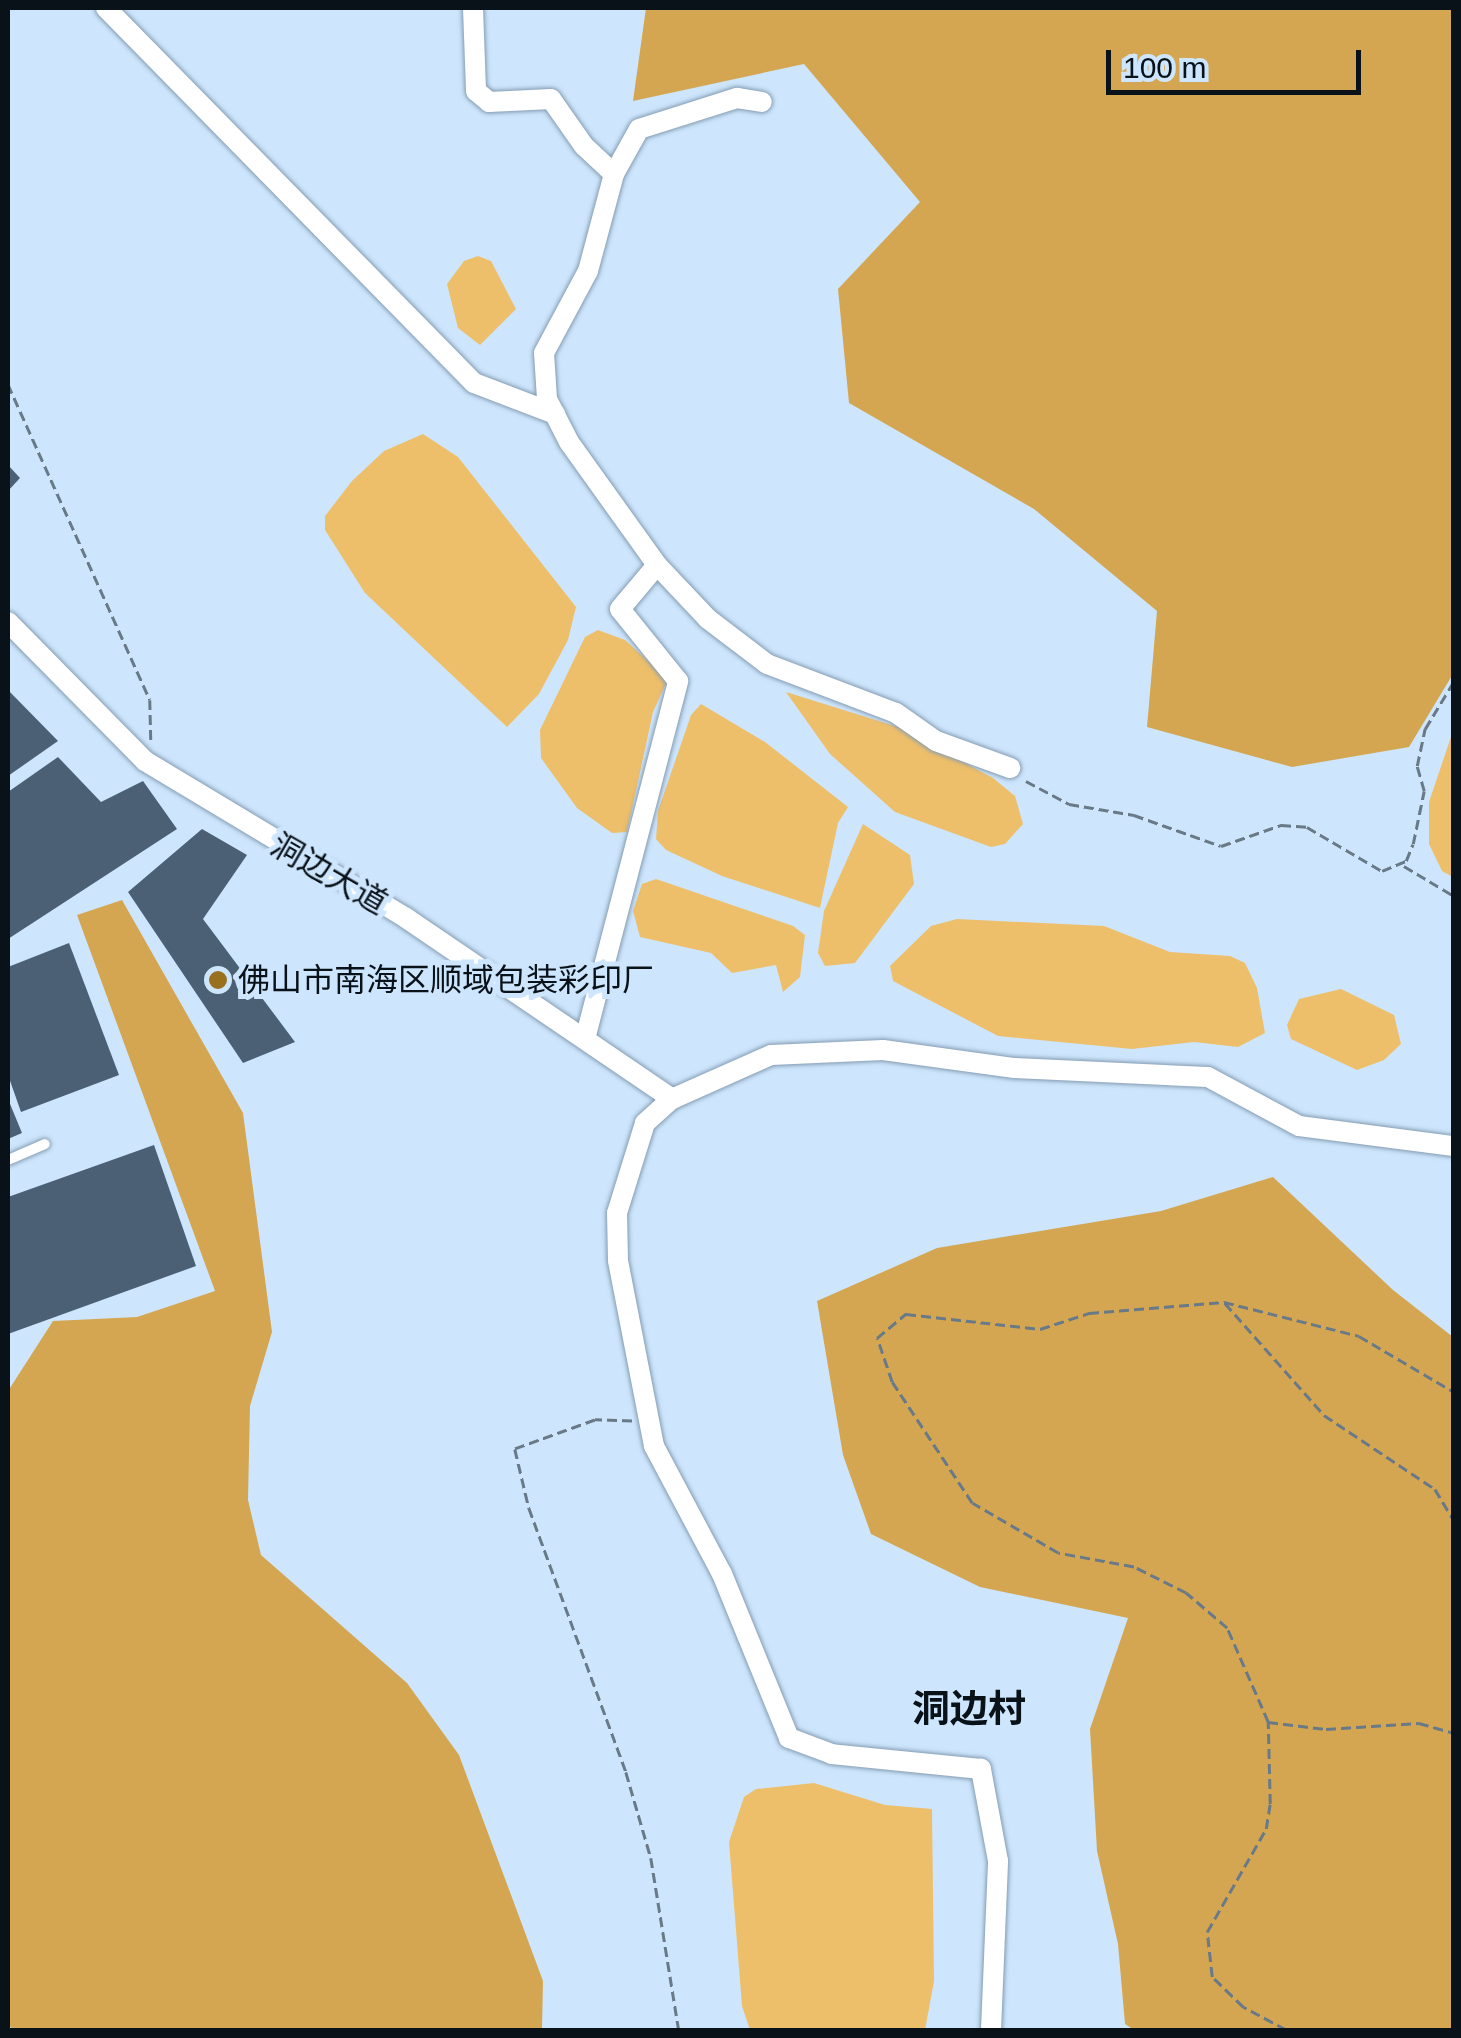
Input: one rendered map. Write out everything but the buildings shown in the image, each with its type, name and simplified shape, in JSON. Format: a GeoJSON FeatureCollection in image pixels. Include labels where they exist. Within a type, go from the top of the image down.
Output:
{"type":"FeatureCollection","features":[{"type":"Feature","properties":{"kind":"street"},"geometry":{"type":"LineString","coordinates":[[106,8],[474,383],[555,414]]}},
{"type":"Feature","properties":{"kind":"street"},"geometry":{"type":"LineString","coordinates":[[473,8],[476,91],[489,102],[550,99],[614,174]]}},
{"type":"Feature","properties":{"kind":"street"},"geometry":{"type":"LineString","coordinates":[[762,102],[736,98],[640,128],[614,174],[588,271],[544,352],[555,414],[656,565],[708,619],[767,664],[896,714],[936,740],[1010,768]]}},
{"type":"Feature","properties":{"kind":"street"},"geometry":{"type":"LineString","coordinates":[[585,1038],[678,681],[620,610],[656,565]]}},
{"type":"Feature","properties":{"kind":"street","name":"洞边大道"},"geometry":{"type":"LineString","coordinates":[[8,622],[144,761],[406,918],[672,1099]]}},
{"type":"Feature","properties":{"kind":"street"},"geometry":{"type":"LineString","coordinates":[[990,2030],[998,1861],[981,1770],[832,1754],[789,1738],[722,1574],[654,1446],[618,1260],[617,1213],[636,1169],[644,1122],[672,1099],[771,1055],[883,1050],[1015,1068],[1208,1078],[1299,1126],[1454,1146]]}},
{"type":"Feature","properties":{"kind":"lane"},"geometry":{"type":"LineString","coordinates":[[8,1160],[45,1144]]}},
{"type":"Feature","properties":{"kind":"path"},"geometry":{"type":"LineString","coordinates":[[8,384],[150,700],[154,734],[144,761]]}},
{"type":"Feature","properties":{"kind":"path"},"geometry":{"type":"LineString","coordinates":[[1010,768],[1069,804],[1134,815],[1222,846],[1282,825],[1307,828],[1382,872],[1402,864],[1419,822],[1424,791],[1418,766],[1425,730],[1454,681]]}},
{"type":"Feature","properties":{"kind":"path"},"geometry":{"type":"LineString","coordinates":[[1402,864],[1454,896]]}},
{"type":"Feature","properties":{"kind":"path"},"geometry":{"type":"LineString","coordinates":[[1224,1302],[1324,1414],[1435,1489],[1454,1521]]}},
{"type":"Feature","properties":{"kind":"path"},"geometry":{"type":"LineString","coordinates":[[1286,2030],[1243,2007],[1212,1977],[1207,1932],[1266,1829],[1268,1722],[1227,1628],[1186,1592],[1119,1563],[1058,1553],[972,1504],[892,1382],[876,1338],[906,1314],[1040,1329],[1089,1313],[1224,1302],[1358,1336],[1454,1392]]}},
{"type":"Feature","properties":{"kind":"path"},"geometry":{"type":"LineString","coordinates":[[648,1418],[595,1420],[514,1449],[529,1508],[631,1790],[651,1858],[679,2030]]}},
{"type":"Feature","properties":{"kind":"path"},"geometry":{"type":"LineString","coordinates":[[1268,1722],[1282,1718],[1326,1730],[1419,1723],[1454,1733]]}},
{"type":"Feature","properties":{"kind":"shaded area"},"geometry":{"type":"Polygon","coordinates":[[[646,8],[1453,8],[1453,674],[1409,747],[1292,767],[1147,727],[1157,611],[1034,509],[849,403],[838,289],[920,202],[804,64],[633,101],[646,8]]]}},
{"type":"Feature","properties":{"kind":"shaded area"},"geometry":{"type":"Polygon","coordinates":[[[478,256],[491,261],[516,309],[480,345],[458,328],[447,284],[464,261],[478,256]]]}},
{"type":"Feature","properties":{"kind":"shaded area"},"geometry":{"type":"Polygon","coordinates":[[[423,434],[458,457],[576,607],[568,640],[539,694],[507,727],[365,593],[325,530],[325,516],[352,481],[384,451],[423,434]]]}},
{"type":"Feature","properties":{"kind":"shaded area"},"geometry":{"type":"Polygon","coordinates":[[[598,630],[625,640],[668,679],[653,712],[627,832],[612,833],[577,808],[541,758],[540,730],[585,637],[598,630]]]}},
{"type":"Feature","properties":{"kind":"shaded area"},"geometry":{"type":"Polygon","coordinates":[[[786,692],[898,727],[993,778],[1015,796],[1023,824],[1005,844],[991,847],[895,812],[830,754],[786,692]]]}},
{"type":"Feature","properties":{"kind":"shaded area"},"geometry":{"type":"Polygon","coordinates":[[[701,704],[765,742],[848,807],[838,823],[820,908],[722,876],[666,850],[656,839],[658,811],[691,715],[701,704]]]}},
{"type":"Feature","properties":{"kind":"shaded area"},"geometry":{"type":"Polygon","coordinates":[[[1453,731],[1454,877],[1442,871],[1429,844],[1429,802],[1453,731]]]}},
{"type":"Feature","properties":{"kind":"shaded area"},"geometry":{"type":"Polygon","coordinates":[[[863,824],[910,855],[914,884],[855,963],[825,966],[818,953],[824,911],[863,824]]]}},
{"type":"Feature","properties":{"kind":"shaded area"},"geometry":{"type":"Polygon","coordinates":[[[656,879],[793,926],[805,935],[800,977],[783,992],[776,965],[732,973],[711,953],[640,937],[633,911],[642,884],[656,879]]]}},
{"type":"Feature","properties":{"kind":"shaded area"},"geometry":{"type":"Polygon","coordinates":[[[122,900],[243,1113],[272,1332],[250,1406],[248,1500],[261,1555],[407,1683],[459,1755],[543,1981],[542,2030],[13,2030],[8,2024],[8,1391],[53,1321],[137,1317],[215,1291],[77,915],[122,900]]]}},
{"type":"Feature","properties":{"kind":"shaded area"},"geometry":{"type":"Polygon","coordinates":[[[957,919],[1104,926],[1170,952],[1230,956],[1245,963],[1257,988],[1265,1033],[1238,1047],[1194,1042],[1132,1049],[998,1036],[893,981],[890,966],[931,926],[957,919]]]}},
{"type":"Feature","properties":{"kind":"shaded area"},"geometry":{"type":"Polygon","coordinates":[[[1341,989],[1394,1015],[1401,1044],[1384,1060],[1357,1070],[1291,1039],[1287,1025],[1299,999],[1341,989]]]}},
{"type":"Feature","properties":{"kind":"shaded area"},"geometry":{"type":"Polygon","coordinates":[[[1273,1177],[1393,1290],[1453,1337],[1453,2030],[1134,2030],[1125,2024],[1118,1944],[1097,1851],[1090,1729],[1128,1618],[980,1587],[871,1534],[843,1455],[817,1301],[937,1248],[1161,1211],[1273,1177]]]}},
{"type":"Feature","properties":{"kind":"shaded area"},"geometry":{"type":"Polygon","coordinates":[[[814,1783],[885,1805],[932,1809],[934,1981],[925,2030],[750,2030],[742,2006],[729,1842],[744,1797],[756,1789],[814,1783]]]}},
{"type":"Feature","properties":{"kind":"place","name":"佛山市南海区顺域包装彩印厂"},"geometry":{"type":"Point","coordinates":[218,980]}},
{"type":"Feature","properties":{"kind":"district","name":"洞边村"},"geometry":{"type":"Point","coordinates":[969,1710]}}]}
